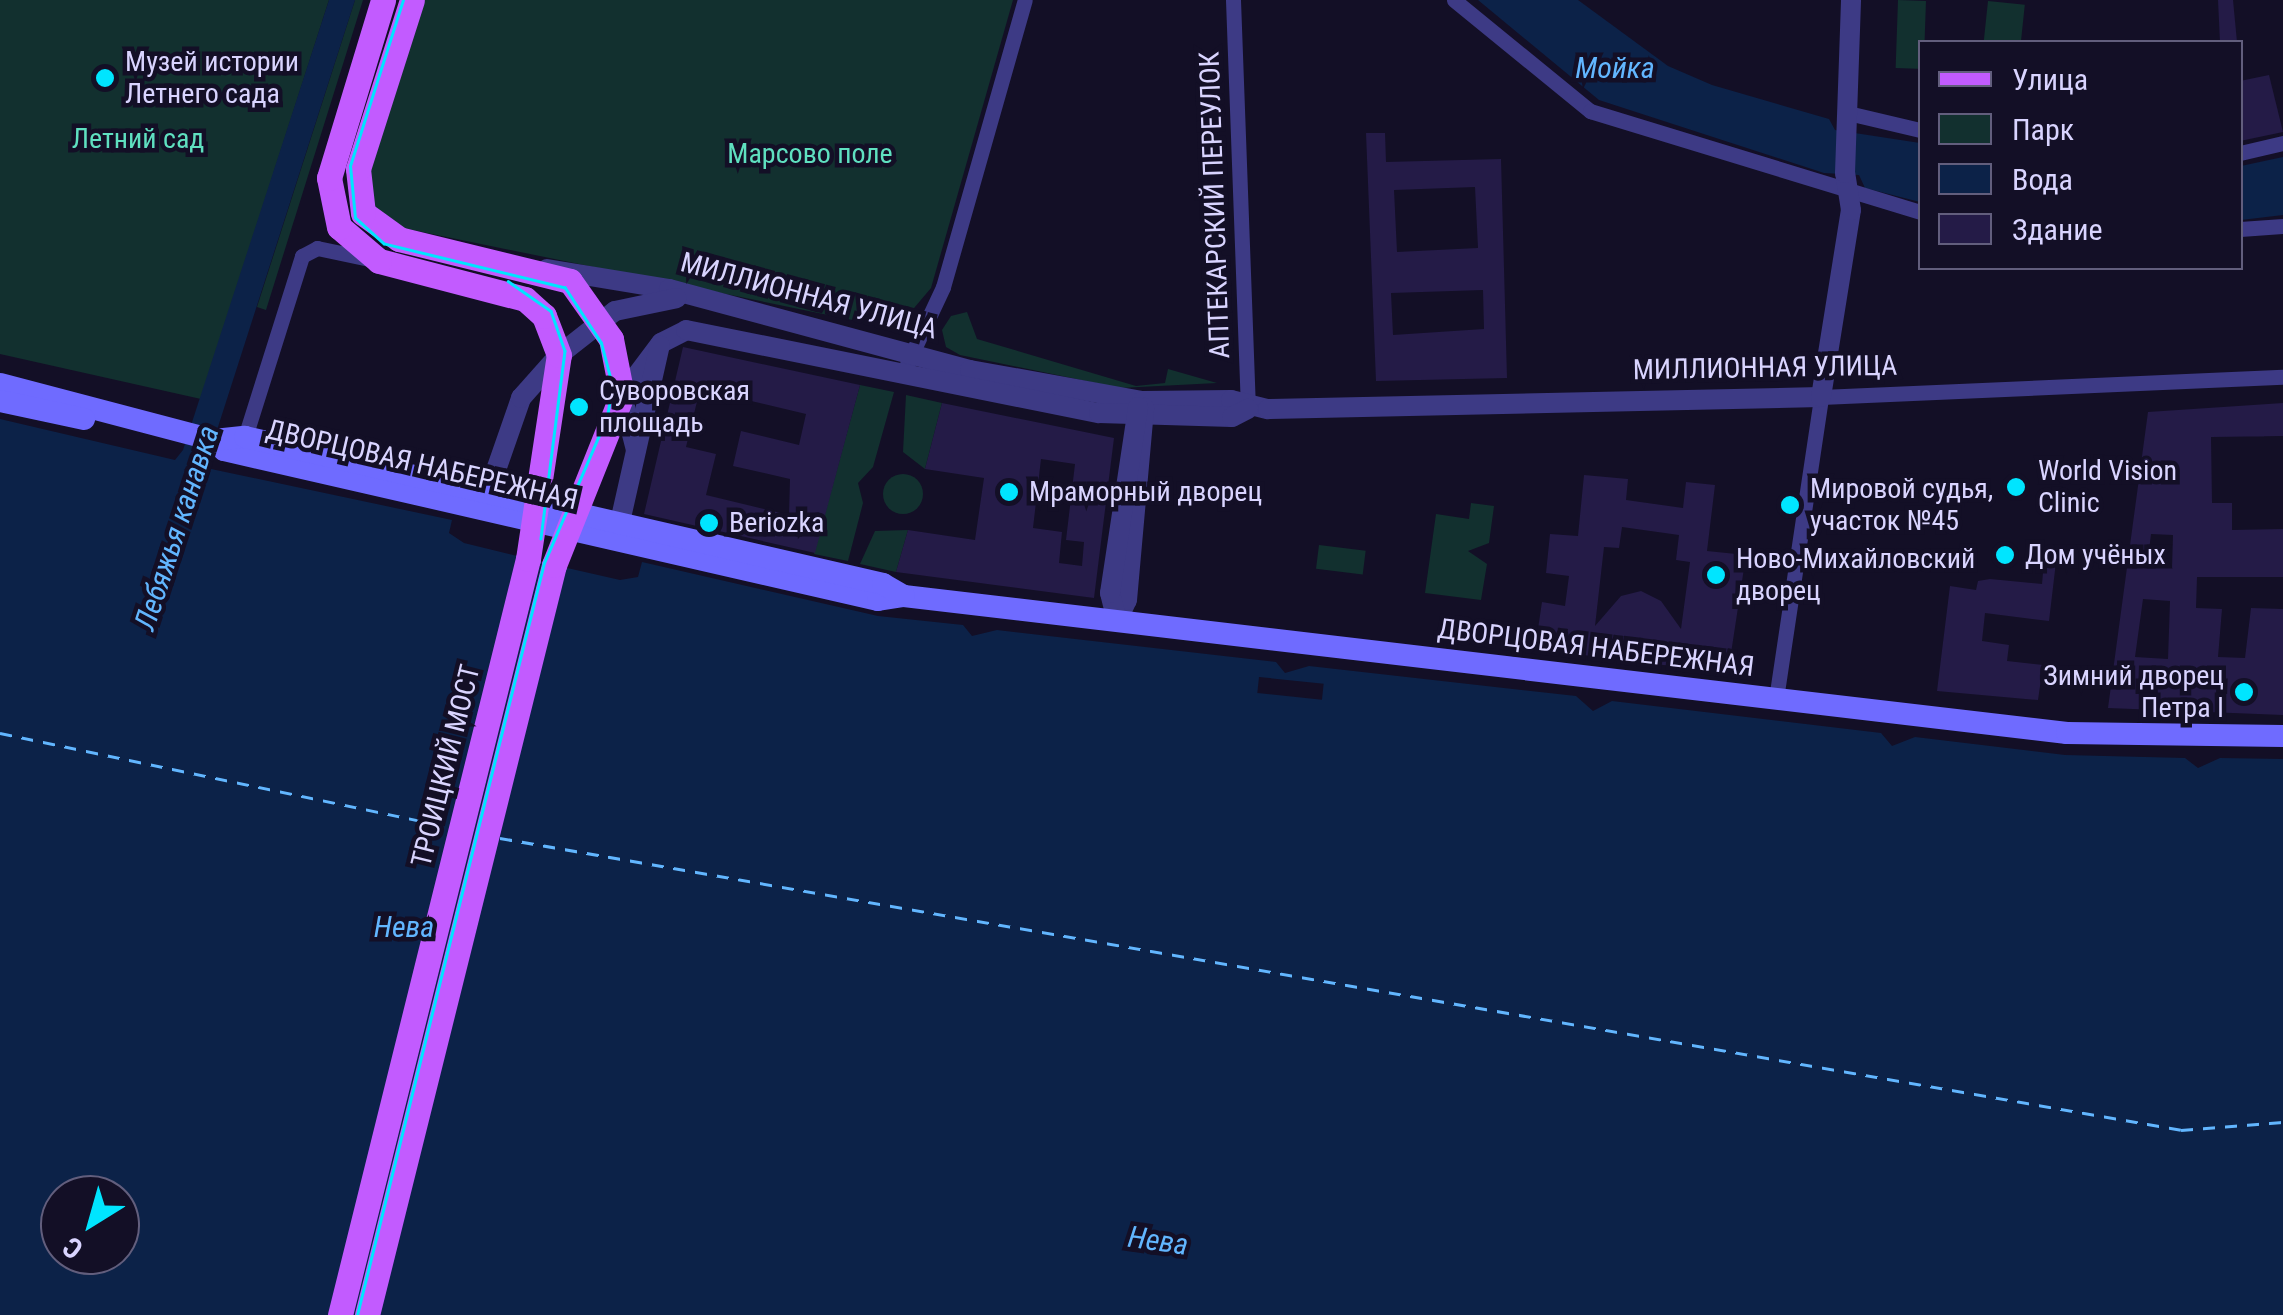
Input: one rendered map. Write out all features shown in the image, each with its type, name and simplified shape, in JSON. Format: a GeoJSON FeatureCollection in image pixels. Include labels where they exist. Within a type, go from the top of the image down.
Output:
{"type":"FeatureCollection","features":[{"type":"Feature","properties":{"kind":"main road"},"geometry":{"type":"LineString","coordinates":[[383,0],[328,178],[339,227],[378,261],[502,289],[544,316],[559,354],[536,513]]}},
{"type":"Feature","properties":{"kind":"main road","name":"МИЛЛИОННАЯ УЛИЦА"},"geometry":{"type":"LineString","coordinates":[[412,0],[358,168],[363,213],[399,239],[545,269]]}},
{"type":"Feature","properties":{"kind":"main road"},"geometry":{"type":"LineString","coordinates":[[545,269],[576,286],[601,318],[622,394],[568,520]]}},
{"type":"Feature","properties":{"kind":"main road"},"geometry":{"type":"LineString","coordinates":[[0,384],[214,440]]}},
{"type":"Feature","properties":{"kind":"main road"},"geometry":{"type":"LineString","coordinates":[[0,401],[162,427]]}},
{"type":"Feature","properties":{"kind":"main road","name":"ДВОРЦОВАЯ НАБЕРЕЖНАЯ"},"geometry":{"type":"LineString","coordinates":[[214,440],[245,438],[488,493],[536,513]]}},
{"type":"Feature","properties":{"kind":"main road","name":"ДВОРЦОВАЯ НАБЕРЕЖНАЯ"},"geometry":{"type":"LineString","coordinates":[[214,440],[224,450],[568,520],[878,600],[904,596],[2067,733],[2283,736]]}},
{"type":"Feature","properties":{"kind":"main road","name":"ТРОИЦКИЙ МОСТ"},"geometry":{"type":"LineString","coordinates":[[367,1315],[541,562],[536,513]]}},
{"type":"Feature","properties":{"kind":"main road","name":"ДВОРЦОВАЯ НАБЕРЕЖНАЯ"},"geometry":{"type":"LineString","coordinates":[[568,520],[620,522],[883,584],[904,596]]}},
{"type":"Feature","properties":{"kind":"main road","name":"ТРОИЦКИЙ МОСТ"},"geometry":{"type":"LineString","coordinates":[[340,1315],[541,562],[568,520]]}},
{"type":"Feature","properties":{"kind":"street"},"geometry":{"type":"LineString","coordinates":[[908,363],[943,287],[1025,0]]}},
{"type":"Feature","properties":{"kind":"street","name":"АПТЕКАРСКИЙ ПЕРЕУЛОК"},"geometry":{"type":"LineString","coordinates":[[1232,0],[1248,409]]}},
{"type":"Feature","properties":{"kind":"street"},"geometry":{"type":"LineString","coordinates":[[1454,0],[1590,111],[1849,195],[1918,212]]}},
{"type":"Feature","properties":{"kind":"street"},"geometry":{"type":"LineString","coordinates":[[1776,699],[1849,195],[1845,173],[1851,0]]}},
{"type":"Feature","properties":{"kind":"street"},"geometry":{"type":"LineString","coordinates":[[1848,122],[1918,130]]}},
{"type":"Feature","properties":{"kind":"street"},"geometry":{"type":"LineString","coordinates":[[2243,153],[2283,143]]}},
{"type":"Feature","properties":{"kind":"street"},"geometry":{"type":"LineString","coordinates":[[2243,228],[2283,226]]}},
{"type":"Feature","properties":{"kind":"street"},"geometry":{"type":"LineString","coordinates":[[245,438],[302,256],[318,248],[378,261]]}},
{"type":"Feature","properties":{"kind":"street","name":"МИЛЛИОННАЯ УЛИЦА"},"geometry":{"type":"LineString","coordinates":[[545,269],[684,297],[908,363]]}},
{"type":"Feature","properties":{"kind":"street"},"geometry":{"type":"LineString","coordinates":[[488,493],[520,398],[559,354],[601,318],[684,297]]}},
{"type":"Feature","properties":{"kind":"street","name":"МИЛЛИОННАЯ УЛИЦА"},"geometry":{"type":"LineString","coordinates":[[661,343],[686,330],[908,363],[1141,412],[1232,400],[1248,409],[1821,397],[2283,378]]}},
{"type":"Feature","properties":{"kind":"street"},"geometry":{"type":"LineString","coordinates":[[636,450],[622,394],[661,343]]}},
{"type":"Feature","properties":{"kind":"street"},"geometry":{"type":"LineString","coordinates":[[620,522],[661,343]]}},
{"type":"Feature","properties":{"kind":"street"},"geometry":{"type":"LineString","coordinates":[[1117,620],[1127,600],[1141,412]]}},
{"type":"Feature","properties":{"kind":"green space","name":"Летний сад"},"geometry":{"type":"Polygon","coordinates":[[[0,0],[329,0],[201,399],[0,354],[0,0]]]}},
{"type":"Feature","properties":{"kind":"green space"},"geometry":{"type":"Polygon","coordinates":[[[355,0],[363,0],[266,310],[257,307],[355,0]]]}},
{"type":"Feature","properties":{"kind":"green space","name":"Марсово поле"},"geometry":{"type":"Polygon","coordinates":[[[423,0],[1013,0],[931,288],[909,314],[882,326],[398,227],[374,205],[368,168],[423,0]]]}},
{"type":"Feature","properties":{"kind":"green space"},"geometry":{"type":"Polygon","coordinates":[[[1898,0],[1926,1],[1925,40],[1918,40],[1918,69],[1896,68],[1898,0]]]}},
{"type":"Feature","properties":{"kind":"green space"},"geometry":{"type":"Polygon","coordinates":[[[1988,1],[2025,5],[2021,40],[1984,40],[1988,1]]]}},
{"type":"Feature","properties":{"kind":"green space"},"geometry":{"type":"Polygon","coordinates":[[[967,312],[977,339],[1136,386],[1165,383],[1168,369],[1217,383],[1120,388],[960,355],[946,347],[942,330],[951,316],[967,312]]]}},
{"type":"Feature","properties":{"kind":"green space"},"geometry":{"type":"Polygon","coordinates":[[[860,385],[894,392],[873,467],[858,483],[863,503],[848,561],[814,554],[860,385]]]}},
{"type":"Feature","properties":{"kind":"green space"},"geometry":{"type":"Polygon","coordinates":[[[906,395],[942,403],[925,469],[903,452],[906,395]]]}},
{"type":"Feature","properties":{"kind":"green space"},"geometry":{"type":"Polygon","coordinates":[[[903,474],[917,480],[923,494],[917,508],[903,514],[889,508],[883,494],[889,480],[903,474]]]}},
{"type":"Feature","properties":{"kind":"green space"},"geometry":{"type":"Polygon","coordinates":[[[1471,503],[1494,506],[1489,543],[1468,551],[1487,564],[1481,600],[1425,593],[1436,514],[1469,519],[1471,503]]]}},
{"type":"Feature","properties":{"kind":"green space"},"geometry":{"type":"Polygon","coordinates":[[[908,530],[896,572],[860,564],[875,531],[908,530]]]}},
{"type":"Feature","properties":{"kind":"green space"},"geometry":{"type":"Polygon","coordinates":[[[1319,545],[1366,551],[1363,575],[1316,569],[1319,545]]]}},
{"type":"Feature","properties":{"kind":"water","name":"Нева"},"geometry":{"type":"Polygon","coordinates":[[[329,0],[355,0],[209,455],[211,469],[452,520],[449,533],[464,543],[620,580],[638,577],[642,562],[878,616],[963,625],[972,636],[997,630],[1276,662],[1285,673],[1309,666],[1576,696],[1593,711],[1612,701],[1881,733],[1892,746],[1915,737],[2065,755],[2185,758],[2198,768],[2220,758],[2283,759],[2283,1315],[0,1315],[0,419],[175,460],[183,450],[329,0]]]}},
{"type":"Feature","properties":{"kind":"water","name":"Мойка"},"geometry":{"type":"Polygon","coordinates":[[[1478,0],[1578,0],[1668,66],[1712,85],[1829,119],[1835,130],[1918,143],[1918,201],[1865,188],[1859,175],[1824,173],[1599,100],[1478,0]]]}},
{"type":"Feature","properties":{"kind":"water"},"geometry":{"type":"Polygon","coordinates":[[[2283,157],[2283,215],[2243,220],[2243,166],[2283,157]]]}},
{"type":"Feature","properties":{"kind":"pier"},"geometry":{"type":"Polygon","coordinates":[[[1259,677],[1324,684],[1322,700],[1257,693],[1259,677]]]}},
{"type":"Feature","properties":{"kind":"building"},"geometry":{"type":"Polygon","coordinates":[[[2218,0],[2233,0],[2237,40],[2220,40],[2218,0]]]}},
{"type":"Feature","properties":{"kind":"building"},"geometry":{"type":"Polygon","coordinates":[[[2269,75],[2283,132],[2243,140],[2243,80],[2269,75]]]}},
{"type":"Feature","properties":{"kind":"building"},"geometry":{"type":"Polygon","coordinates":[[[1366,133],[1385,133],[1386,162],[1501,159],[1507,378],[1376,381],[1366,133]],[[1475,187],[1394,190],[1397,252],[1478,248],[1475,187]],[[1483,290],[1391,293],[1393,335],[1484,329],[1483,290]]]}},
{"type":"Feature","properties":{"kind":"building"},"geometry":{"type":"Polygon","coordinates":[[[683,347],[860,385],[815,553],[644,514],[683,347]],[[700,389],[686,447],[716,454],[706,495],[789,515],[790,479],[733,466],[741,431],[799,445],[806,414],[700,389]]]}},
{"type":"Feature","properties":{"kind":"building","name":"Мраморный дворец"},"geometry":{"type":"Polygon","coordinates":[[[942,403],[1114,438],[1094,598],[896,572],[908,530],[975,540],[984,478],[925,469],[942,403]],[[1041,459],[1033,528],[1062,532],[1059,563],[1082,566],[1084,542],[1066,540],[1075,464],[1041,459]]]}},
{"type":"Feature","properties":{"kind":"building"},"geometry":{"type":"Polygon","coordinates":[[[2283,403],[2283,436],[2211,437],[2212,503],[2232,503],[2232,530],[2283,529],[2283,577],[2197,577],[2196,608],[2222,609],[2218,657],[2245,658],[2251,608],[2283,609],[2283,715],[2108,708],[2148,412],[2283,403]],[[2151,534],[2147,567],[2172,568],[2173,535],[2151,534]],[[2143,599],[2135,657],[2168,659],[2170,601],[2143,599]]]}},
{"type":"Feature","properties":{"kind":"building","name":"Ново-Михайловский дворец"},"geometry":{"type":"Polygon","coordinates":[[[1584,475],[1628,479],[1626,500],[1683,508],[1686,482],[1715,485],[1707,551],[1746,555],[1728,673],[1535,649],[1542,602],[1565,606],[1569,576],[1546,573],[1550,534],[1578,536],[1584,475]],[[1622,527],[1619,548],[1604,547],[1595,626],[1621,596],[1641,591],[1661,601],[1681,629],[1690,562],[1676,560],[1679,535],[1622,527]]]}},
{"type":"Feature","properties":{"kind":"building"},"geometry":{"type":"Polygon","coordinates":[[[2044,561],[2056,562],[2049,621],[1985,613],[1982,641],[2009,645],[2007,661],[2043,665],[2038,700],[1937,691],[1950,586],[1976,590],[1978,581],[1990,579],[2042,584],[2044,561]]]}},
{"type":"Feature","properties":{"kind":"ferry route"},"geometry":{"type":"LineString","coordinates":[[0,733],[448,827]]}},
{"type":"Feature","properties":{"kind":"ferry route"},"geometry":{"type":"LineString","coordinates":[[500,838],[2181,1130],[2283,1122]]}},
{"type":"Feature","properties":{"kind":"tram line"},"geometry":{"type":"LineString","coordinates":[[357,1315],[544,563],[607,417],[612,385],[601,343],[565,288],[384,244],[355,218],[350,166],[403,0]]}},
{"type":"Feature","properties":{"kind":"tram line"},"geometry":{"type":"LineString","coordinates":[[508,281],[551,311],[565,351],[541,538]]}},
{"type":"Feature","properties":{"kind":"place","name":"Музей истории Летнего сада"},"geometry":{"type":"Point","coordinates":[105,78]}},
{"type":"Feature","properties":{"kind":"place","name":"Суворовская площадь"},"geometry":{"type":"Point","coordinates":[579,407]}},
{"type":"Feature","properties":{"kind":"place","name":"World Vision Clinic"},"geometry":{"type":"Point","coordinates":[2016,487]}},
{"type":"Feature","properties":{"kind":"place","name":"Мраморный дворец"},"geometry":{"type":"Point","coordinates":[1009,492]}},
{"type":"Feature","properties":{"kind":"place","name":"Мировой судья, участок №45"},"geometry":{"type":"Point","coordinates":[1790,505]}},
{"type":"Feature","properties":{"kind":"place","name":"Beriozka"},"geometry":{"type":"Point","coordinates":[709,523]}},
{"type":"Feature","properties":{"kind":"place","name":"Дом учёных"},"geometry":{"type":"Point","coordinates":[2005,555]}},
{"type":"Feature","properties":{"kind":"place","name":"Ново-Михайловский дворец"},"geometry":{"type":"Point","coordinates":[1716,575]}},
{"type":"Feature","properties":{"kind":"place","name":"Зимний дворец Петра I"},"geometry":{"type":"Point","coordinates":[2244,692]}},
{"type":"Feature","properties":{"kind":"water label","name":"Лебяжья канавка"},"geometry":{"type":"Point","coordinates":[177,528]}}]}
